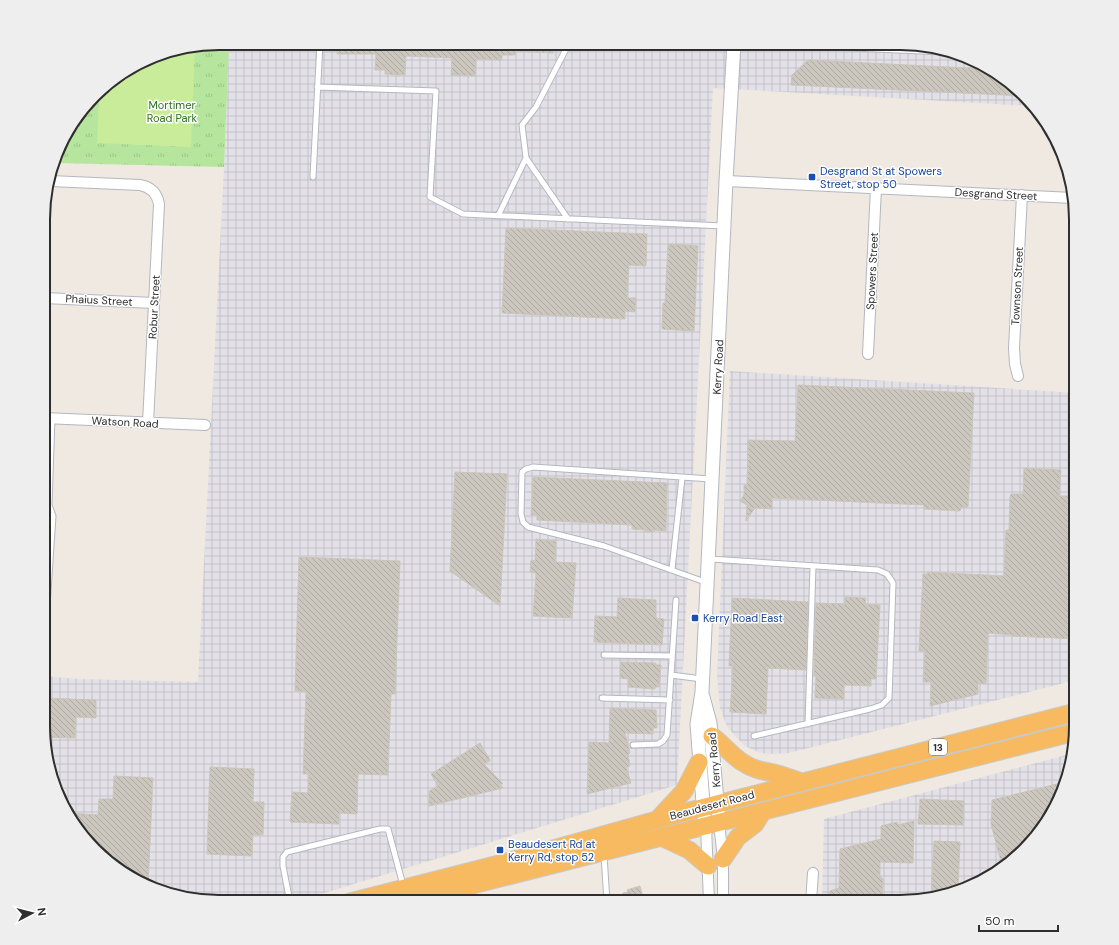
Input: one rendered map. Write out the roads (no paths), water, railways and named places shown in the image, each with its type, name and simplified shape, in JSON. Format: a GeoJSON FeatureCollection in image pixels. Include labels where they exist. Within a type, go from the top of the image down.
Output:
{"type":"FeatureCollection","features":[{"type":"Feature","properties":{"kind":"highway","name":"Beaudesert Road"},"geometry":{"type":"LineString","coordinates":[[405,895],[503,863],[658,820],[1069,714]]}},
{"type":"Feature","properties":{"kind":"highway","name":"Beaudesert Road"},"geometry":{"type":"LineString","coordinates":[[405,895],[454,893],[661,837],[1069,734]]}},
{"type":"Feature","properties":{"kind":"highway"},"geometry":{"type":"LineString","coordinates":[[712,736],[735,756],[751,767],[759,771],[774,773],[801,782]]}},
{"type":"Feature","properties":{"kind":"highway"},"geometry":{"type":"LineString","coordinates":[[658,820],[688,787],[699,762]]}},
{"type":"Feature","properties":{"kind":"highway"},"geometry":{"type":"LineString","coordinates":[[661,837],[715,863],[747,829],[755,824],[763,811]]}},
{"type":"Feature","properties":{"kind":"street","name":"Kerry Road"},"geometry":{"type":"LineString","coordinates":[[710,806],[699,762],[697,724],[702,686],[734,50]]}},
{"type":"Feature","properties":{"kind":"street","name":"Robur Street"},"geometry":{"type":"LineString","coordinates":[[54,181],[140,185],[149,187],[157,196],[159,204],[148,423]]}},
{"type":"Feature","properties":{"kind":"street","name":"Desgrand Street"},"geometry":{"type":"LineString","coordinates":[[726,181],[1068,198]]}},
{"type":"Feature","properties":{"kind":"street","name":"Spowers Street"},"geometry":{"type":"LineString","coordinates":[[868,354],[876,188]]}},
{"type":"Feature","properties":{"kind":"street","name":"Townson Street"},"geometry":{"type":"LineString","coordinates":[[1018,376],[1015,364],[1014,348],[1022,195]]}},
{"type":"Feature","properties":{"kind":"street","name":"Phaius Street"},"geometry":{"type":"LineString","coordinates":[[50,298],[154,303]]}},
{"type":"Feature","properties":{"kind":"street","name":"Watson Road"},"geometry":{"type":"LineString","coordinates":[[50,418],[205,426]]}},
{"type":"Feature","properties":{"kind":"street","name":"Kerry Road"},"geometry":{"type":"LineString","coordinates":[[702,686],[712,736],[710,806],[715,863],[722,895]]}},
{"type":"Feature","properties":{"kind":"street","name":"Kerry Road"},"geometry":{"type":"LineString","coordinates":[[710,895],[715,863],[712,825]]}},
{"type":"Feature","properties":{"kind":"street"},"geometry":{"type":"LineString","coordinates":[[811,895],[813,873]]}},
{"type":"Feature","properties":{"kind":"lane"},"geometry":{"type":"LineString","coordinates":[[313,177],[320,50]]}},
{"type":"Feature","properties":{"kind":"lane"},"geometry":{"type":"LineString","coordinates":[[565,50],[536,107],[522,126],[526,158],[568,219]]}},
{"type":"Feature","properties":{"kind":"lane"},"geometry":{"type":"LineString","coordinates":[[899,50],[922,51]]}},
{"type":"Feature","properties":{"kind":"lane"},"geometry":{"type":"LineString","coordinates":[[317,88],[436,91],[430,197],[463,214],[724,226]]}},
{"type":"Feature","properties":{"kind":"lane"},"geometry":{"type":"LineString","coordinates":[[498,216],[526,158]]}},
{"type":"Feature","properties":{"kind":"lane"},"geometry":{"type":"LineString","coordinates":[[707,582],[604,546],[528,527],[523,522],[521,514],[522,472],[526,469],[533,468],[712,480]]}},
{"type":"Feature","properties":{"kind":"lane"},"geometry":{"type":"LineString","coordinates":[[672,569],[682,478]]}},
{"type":"Feature","properties":{"kind":"lane"},"geometry":{"type":"LineString","coordinates":[[50,510],[53,516],[50,561]]}},
{"type":"Feature","properties":{"kind":"lane"},"geometry":{"type":"LineString","coordinates":[[708,559],[878,570],[887,574],[893,583],[889,698],[882,705],[870,709],[754,736]]}},
{"type":"Feature","properties":{"kind":"lane"},"geometry":{"type":"LineString","coordinates":[[808,724],[813,566]]}},
{"type":"Feature","properties":{"kind":"lane"},"geometry":{"type":"LineString","coordinates":[[633,744],[658,744],[667,736],[676,600]]}},
{"type":"Feature","properties":{"kind":"lane"},"geometry":{"type":"LineString","coordinates":[[604,655],[672,656]]}},
{"type":"Feature","properties":{"kind":"lane"},"geometry":{"type":"LineString","coordinates":[[672,675],[702,686]]}},
{"type":"Feature","properties":{"kind":"lane"},"geometry":{"type":"LineString","coordinates":[[602,698],[670,700]]}},
{"type":"Feature","properties":{"kind":"lane"},"geometry":{"type":"LineString","coordinates":[[289,895],[283,866],[283,857],[287,852],[380,829],[388,829],[405,895]]}},
{"type":"Feature","properties":{"kind":"lane"},"geometry":{"type":"LineString","coordinates":[[604,852],[607,895]]}},
{"type":"Feature","properties":{"kind":"place","name":"Desgrand St at Spowers Street, stop 50"},"geometry":{"type":"Point","coordinates":[812,177]}},
{"type":"Feature","properties":{"kind":"place","name":"Kerry Road East"},"geometry":{"type":"Point","coordinates":[695,618]}},
{"type":"Feature","properties":{"kind":"place","name":"Beaudesert Rd at Kerry Rd, stop 52"},"geometry":{"type":"Point","coordinates":[500,850]}},
{"type":"Feature","properties":{"kind":"park label","name":"Mortimer Road Park"},"geometry":{"type":"Point","coordinates":[172,111]}}]}
